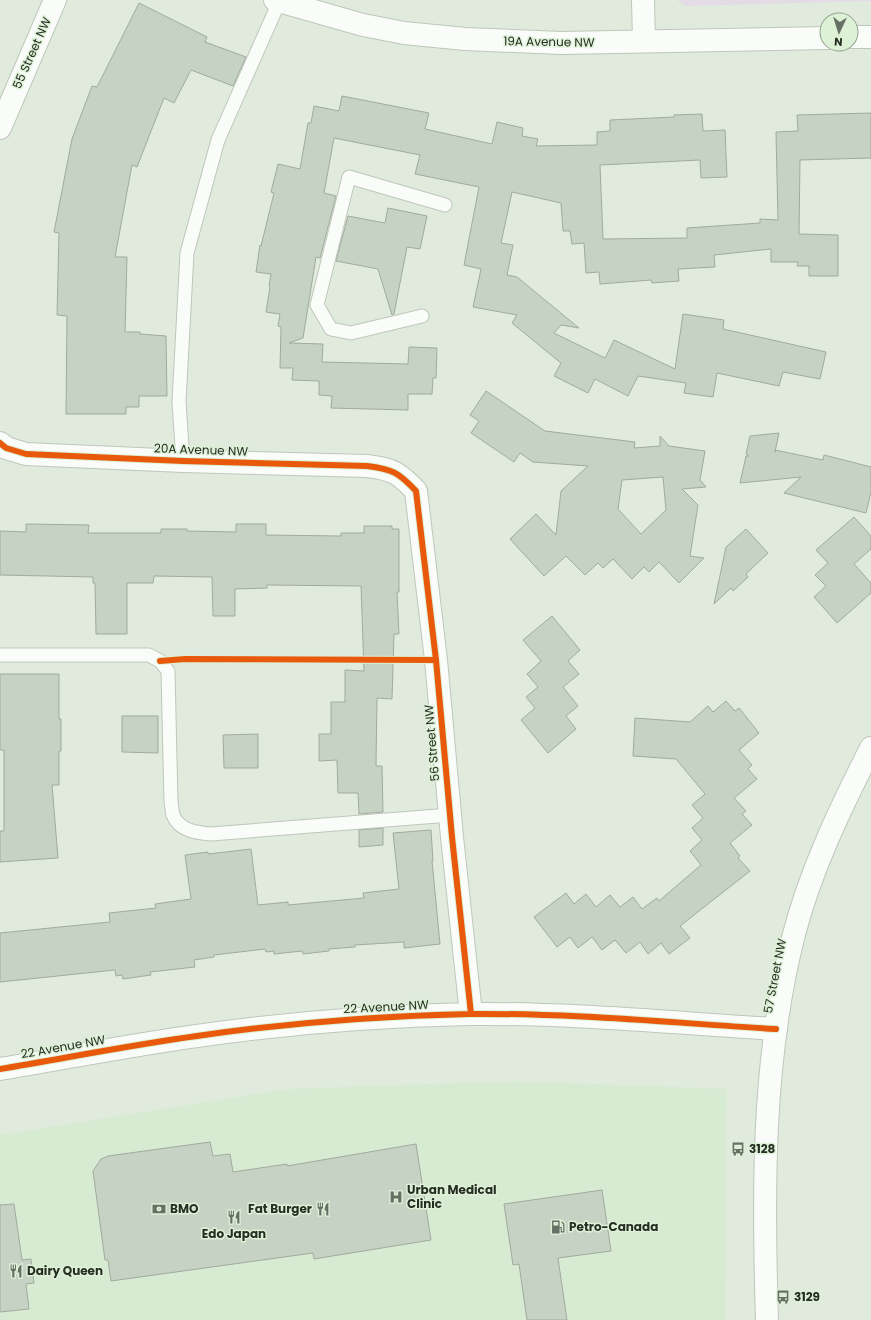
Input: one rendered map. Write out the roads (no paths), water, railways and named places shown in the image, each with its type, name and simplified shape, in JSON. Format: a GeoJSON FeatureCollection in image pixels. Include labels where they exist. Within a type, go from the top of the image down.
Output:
{"type":"FeatureCollection","features":[{"type":"Feature","properties":{"kind":"street","name":"55 Street NW"},"geometry":{"type":"LineString","coordinates":[[0,128],[55,0]]}},
{"type":"Feature","properties":{"kind":"street"},"geometry":{"type":"LineString","coordinates":[[643,0],[644,41]]}},
{"type":"Feature","properties":{"kind":"street","name":"19A Avenue NW"},"geometry":{"type":"LineString","coordinates":[[277,1],[363,24],[404,33],[465,39],[561,43],[819,38]]}},
{"type":"Feature","properties":{"kind":"street"},"geometry":{"type":"LineString","coordinates":[[859,37],[871,37]]}},
{"type":"Feature","properties":{"kind":"street","name":"20A Avenue NW"},"geometry":{"type":"LineString","coordinates":[[0,443],[6,448],[26,454],[183,461],[367,466],[383,468],[401,476]]}},
{"type":"Feature","properties":{"kind":"street","name":"56 Street NW"},"geometry":{"type":"LineString","coordinates":[[401,476],[416,491],[418,502],[436,660],[470,1014]]}},
{"type":"Feature","properties":{"kind":"street","name":"57 Street NW"},"geometry":{"type":"LineString","coordinates":[[767,1320],[767,1120],[770,1072],[783,982],[794,936],[816,868],[839,812],[871,748]]}},
{"type":"Feature","properties":{"kind":"street","name":"22 Avenue NW"},"geometry":{"type":"LineString","coordinates":[[0,1069],[197,1036],[299,1024],[384,1018],[470,1014],[537,1014],[776,1029]]}},
{"type":"Feature","properties":{"kind":"lane"},"geometry":{"type":"LineString","coordinates":[[183,461],[179,402],[187,253],[218,140],[277,1]]}},
{"type":"Feature","properties":{"kind":"lane"},"geometry":{"type":"LineString","coordinates":[[422,316],[351,333],[331,329],[317,305],[349,177],[445,205]]}},
{"type":"Feature","properties":{"kind":"lane"},"geometry":{"type":"LineString","coordinates":[[0,655],[149,655],[160,661],[168,671],[171,802],[174,816],[187,830],[212,834],[450,816]]}},
{"type":"Feature","properties":{"kind":"place","name":"3128"},"geometry":{"type":"Point","coordinates":[738,1149]}},
{"type":"Feature","properties":{"kind":"place","name":"Urban Medical Clinic"},"geometry":{"type":"Point","coordinates":[396,1197]}},
{"type":"Feature","properties":{"kind":"place","name":"BMO"},"geometry":{"type":"Point","coordinates":[159,1209]}},
{"type":"Feature","properties":{"kind":"place","name":"Fat Burger"},"geometry":{"type":"Point","coordinates":[323,1209]}},
{"type":"Feature","properties":{"kind":"place","name":"Edo Japan"},"geometry":{"type":"Point","coordinates":[234,1217]}},
{"type":"Feature","properties":{"kind":"place","name":"Petro-Canada"},"geometry":{"type":"Point","coordinates":[558,1227]}},
{"type":"Feature","properties":{"kind":"place","name":"Dairy Queen"},"geometry":{"type":"Point","coordinates":[16,1271]}},
{"type":"Feature","properties":{"kind":"place","name":"3129"},"geometry":{"type":"Point","coordinates":[783,1297]}}]}
